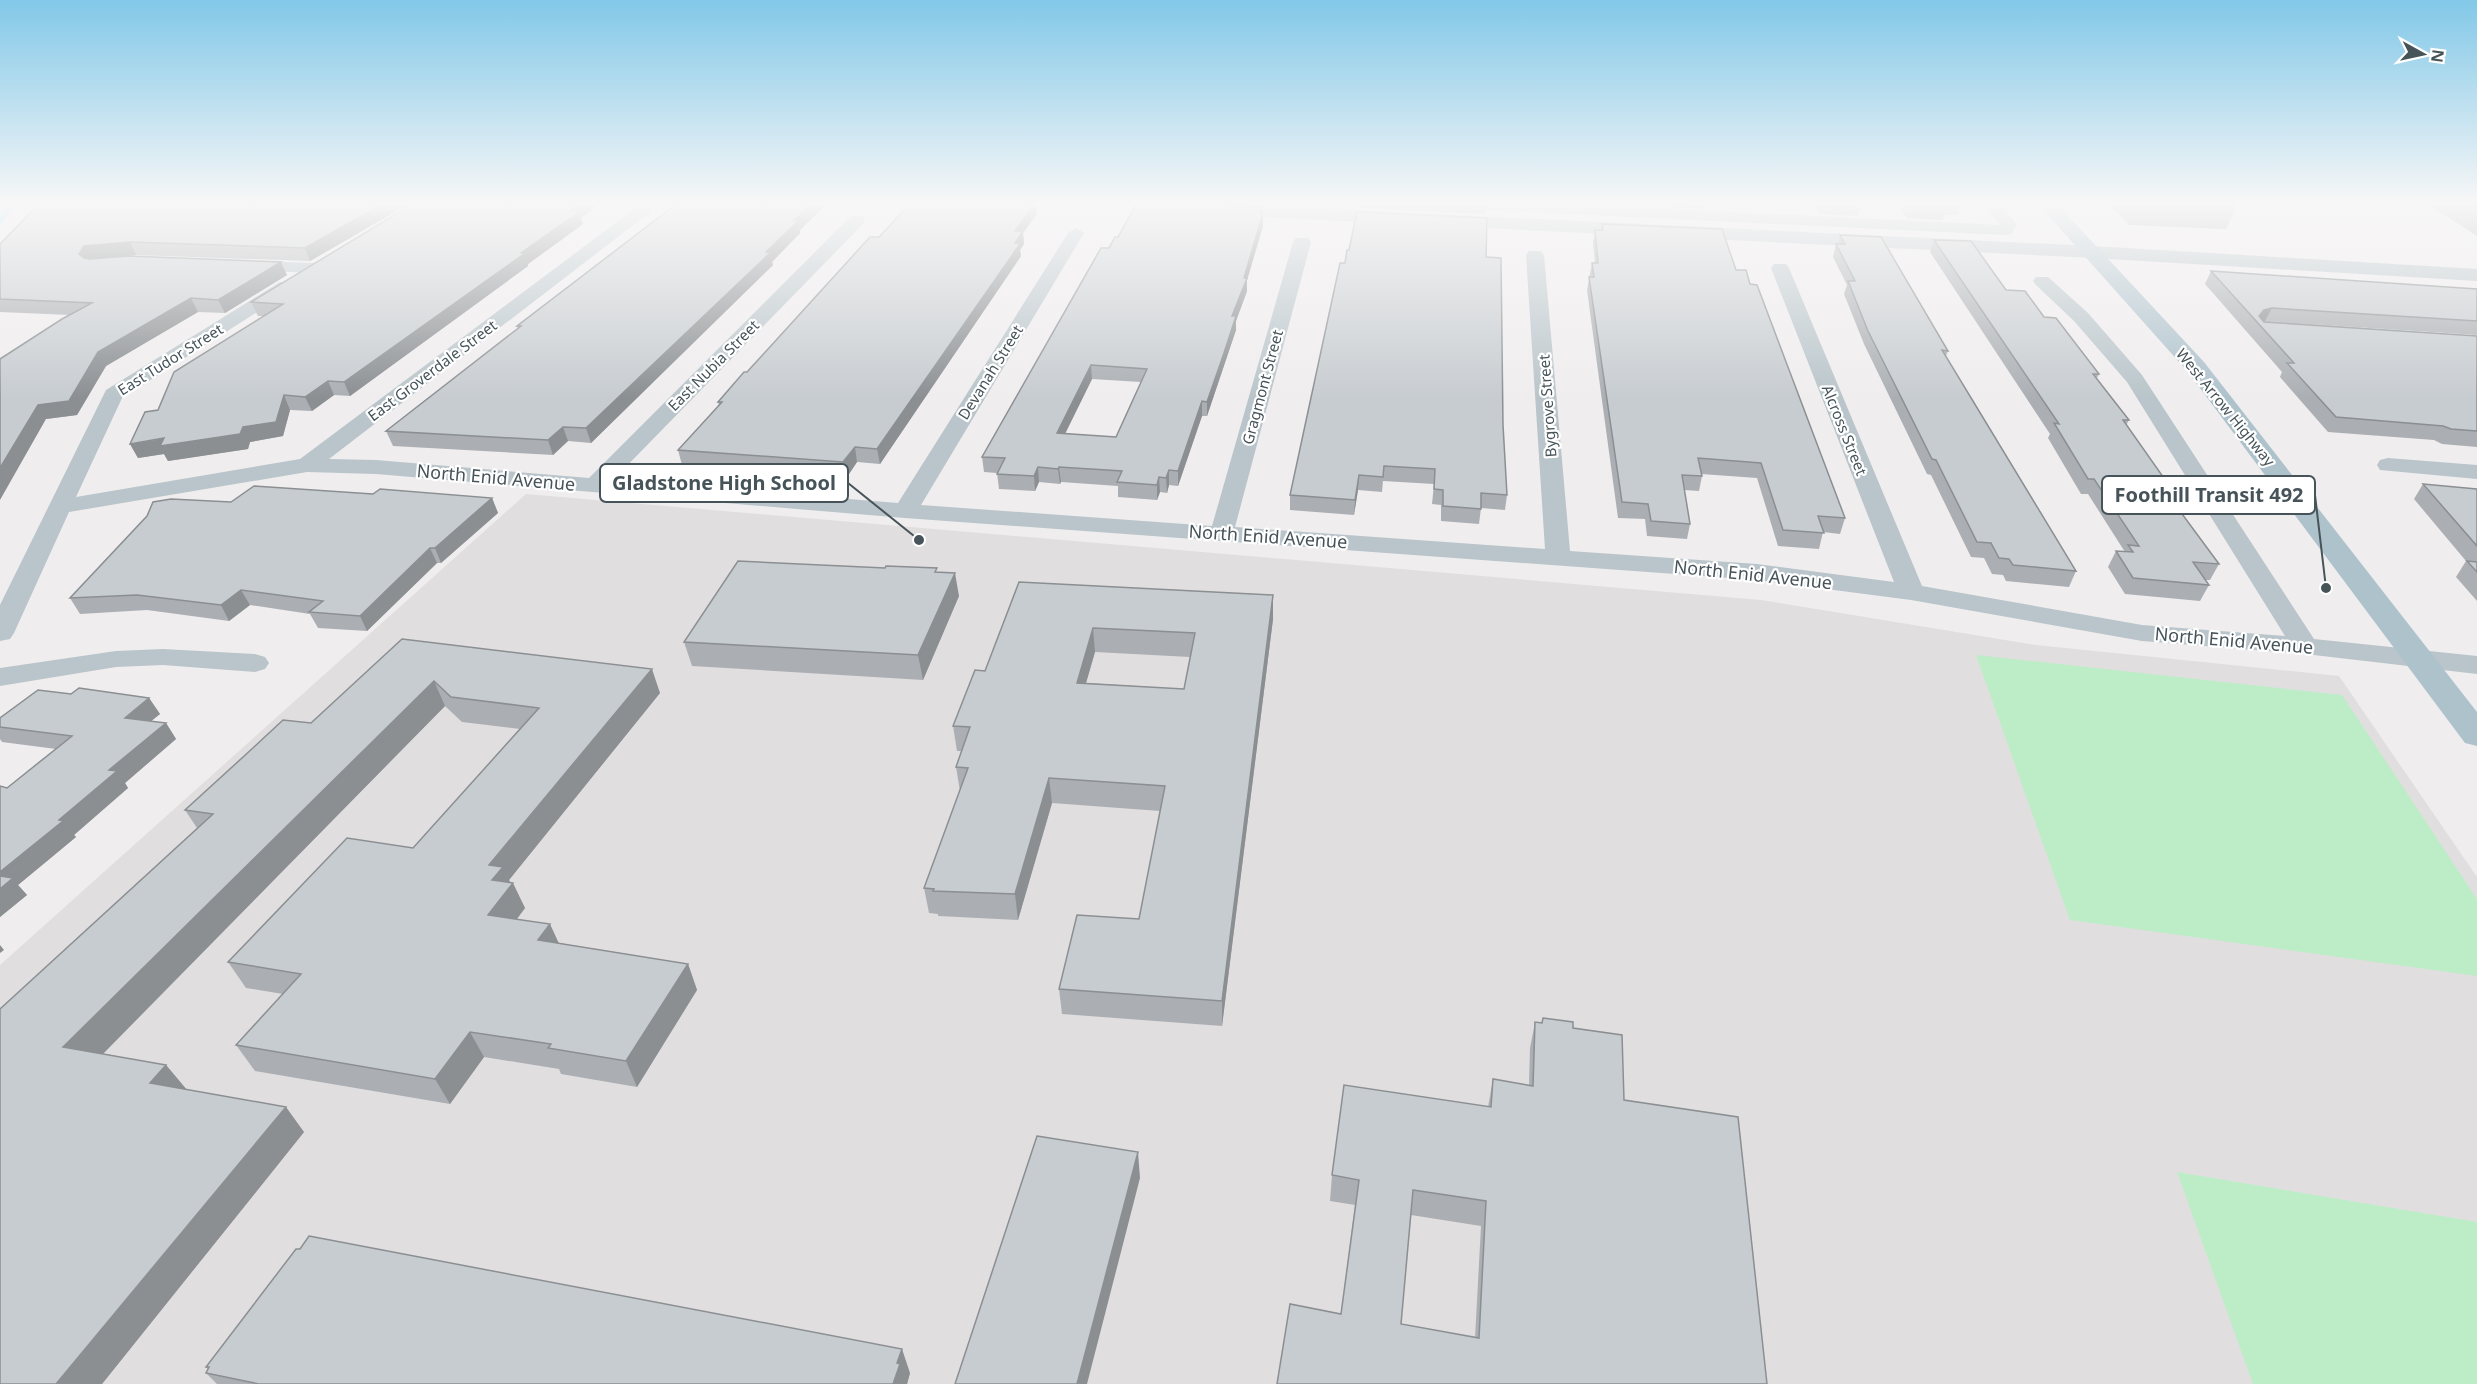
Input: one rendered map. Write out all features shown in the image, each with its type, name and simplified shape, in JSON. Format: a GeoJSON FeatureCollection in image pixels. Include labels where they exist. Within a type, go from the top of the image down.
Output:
{"type":"FeatureCollection","features":[{"type":"Feature","properties":{"kind":"main road","name":"West Arrow Highway"},"geometry":{"type":"LineString","coordinates":[[2109,270],[2196,367],[2477,735]]}},
{"type":"Feature","properties":{"kind":"street","name":"East Tudor Street"},"geometry":{"type":"LineString","coordinates":[[0,633],[113,394],[311,270]]}},
{"type":"Feature","properties":{"kind":"street","name":"East Groverdale Street"},"geometry":{"type":"LineString","coordinates":[[307,465],[564,270]]}},
{"type":"Feature","properties":{"kind":"street","name":"East Nubia Street"},"geometry":{"type":"LineString","coordinates":[[595,485],[808,270]]}},
{"type":"Feature","properties":{"kind":"street","name":"Devanah Street"},"geometry":{"type":"LineString","coordinates":[[905,511],[1053,270]]}},
{"type":"Feature","properties":{"kind":"street","name":"Gragmont Street"},"geometry":{"type":"LineString","coordinates":[[1222,532],[1294,270]]}},
{"type":"Feature","properties":{"kind":"street","name":"Bygrove Street"},"geometry":{"type":"LineString","coordinates":[[1536,270],[1558,557]]}},
{"type":"Feature","properties":{"kind":"street","name":"Alcross Street"},"geometry":{"type":"LineString","coordinates":[[1781,270],[1911,592]]}},
{"type":"Feature","properties":{"kind":"street"},"geometry":{"type":"LineString","coordinates":[[2387,270],[2477,275]]}},
{"type":"Feature","properties":{"kind":"street"},"geometry":{"type":"LineString","coordinates":[[2042,280],[2081,317],[2135,379],[2305,646]]}},
{"type":"Feature","properties":{"kind":"street","name":"North Enid Avenue"},"geometry":{"type":"LineString","coordinates":[[58,507],[307,465],[376,467],[905,511],[1756,572],[1911,592],[2142,633],[2305,646],[2477,665]]}},
{"type":"Feature","properties":{"kind":"street"},"geometry":{"type":"LineString","coordinates":[[2388,465],[2477,472]]}},
{"type":"Feature","properties":{"kind":"street"},"geometry":{"type":"LineString","coordinates":[[0,677],[116,659],[163,657],[255,663]]}},
{"type":"Feature","properties":{"kind":"shaded area"},"geometry":{"type":"Polygon","coordinates":[[[526,494],[1761,600],[2036,645],[2339,676],[2477,877],[2477,1384],[0,1384],[0,965],[526,494]]]}},
{"type":"Feature","properties":{"kind":"green space"},"geometry":{"type":"Polygon","coordinates":[[[1976,655],[2342,695],[2477,899],[2477,976],[2070,920],[1976,655]]]}},
{"type":"Feature","properties":{"kind":"green space"},"geometry":{"type":"Polygon","coordinates":[[[2177,1172],[2477,1222],[2477,1384],[2253,1384],[2177,1172]]]}},
{"type":"Feature","properties":{"kind":"building"},"geometry":{"type":"Polygon","coordinates":[[[0,270],[268,270],[218,300],[191,298],[98,352],[69,401],[38,405],[0,468],[0,359],[62,319],[92,303],[0,299],[0,270]]]}},
{"type":"Feature","properties":{"kind":"building"},"geometry":{"type":"Polygon","coordinates":[[[304,270],[502,270],[344,382],[328,381],[305,397],[284,395],[276,422],[243,427],[240,434],[160,446],[164,438],[130,444],[145,412],[158,410],[174,372],[283,304],[251,302],[304,270]]]}},
{"type":"Feature","properties":{"kind":"building"},"geometry":{"type":"Polygon","coordinates":[[[591,270],[753,270],[586,428],[563,427],[548,440],[386,431],[521,326],[517,326],[591,270]]]}},
{"type":"Feature","properties":{"kind":"building"},"geometry":{"type":"Polygon","coordinates":[[[840,270],[1002,270],[877,449],[855,447],[843,462],[678,450],[722,402],[718,402],[744,372],[747,372],[840,270]]]}},
{"type":"Feature","properties":{"kind":"building"},"geometry":{"type":"Polygon","coordinates":[[[1089,270],[1246,270],[1244,278],[1247,278],[1232,316],[1236,316],[1224,353],[1207,402],[1202,401],[1178,471],[1169,470],[1166,478],[1159,477],[1157,485],[1117,482],[1122,471],[1038,467],[1034,476],[997,474],[1005,458],[982,457],[1089,270]],[[1091,365],[1057,433],[1116,437],[1147,369],[1091,365]]]}},
{"type":"Feature","properties":{"kind":"building"},"geometry":{"type":"Polygon","coordinates":[[[1339,270],[1501,270],[1503,425],[1507,495],[1481,493],[1481,509],[1443,506],[1443,490],[1434,489],[1435,469],[1384,466],[1383,477],[1359,475],[1355,500],[1290,495],[1339,270]]]}},
{"type":"Feature","properties":{"kind":"building"},"geometry":{"type":"Polygon","coordinates":[[[1593,270],[1746,270],[1750,284],[1757,285],[1845,518],[1818,516],[1824,533],[1783,530],[1761,463],[1698,458],[1702,476],[1682,475],[1690,524],[1651,521],[1648,504],[1622,502],[1589,277],[1594,277],[1593,270]]]}},
{"type":"Feature","properties":{"kind":"building"},"geometry":{"type":"Polygon","coordinates":[[[1849,270],[1900,270],[1948,351],[1942,350],[2076,571],[2013,565],[2009,559],[1999,558],[1991,543],[1977,542],[1936,460],[1932,459],[1868,331],[1848,281],[1855,281],[1849,270]]]}},
{"type":"Feature","properties":{"kind":"building"},"geometry":{"type":"Polygon","coordinates":[[[1954,270],[1991,270],[2006,290],[2025,291],[2044,317],[2056,318],[2099,374],[2093,374],[2129,420],[2123,420],[2166,481],[2157,480],[2219,564],[2193,562],[2209,585],[2133,578],[2116,551],[2133,552],[2128,545],[2139,546],[2094,479],[2088,479],[2054,423],[2059,424],[1954,270]]]}},
{"type":"Feature","properties":{"kind":"building"},"geometry":{"type":"Polygon","coordinates":[[[2211,271],[2477,289],[2477,321],[2272,308],[2264,310],[2259,316],[2264,322],[2477,336],[2477,431],[2336,417],[2287,363],[2294,363],[2211,271]]]}},
{"type":"Feature","properties":{"kind":"building"},"geometry":{"type":"Polygon","coordinates":[[[2423,484],[2477,489],[2477,546],[2423,484]]]}},
{"type":"Feature","properties":{"kind":"building"},"geometry":{"type":"Polygon","coordinates":[[[254,486],[373,494],[380,489],[492,498],[435,548],[430,548],[360,616],[309,612],[323,601],[241,590],[221,605],[137,595],[70,598],[147,516],[153,502],[171,499],[231,502],[254,486]]]}},
{"type":"Feature","properties":{"kind":"building"},"geometry":{"type":"Polygon","coordinates":[[[738,561],[885,568],[886,566],[937,568],[935,572],[955,573],[918,655],[684,642],[738,561]]]}},
{"type":"Feature","properties":{"kind":"building"},"geometry":{"type":"Polygon","coordinates":[[[2467,561],[2477,562],[2477,572],[2467,561]]]}},
{"type":"Feature","properties":{"kind":"building"},"geometry":{"type":"Polygon","coordinates":[[[1019,582],[1273,595],[1222,1001],[1059,989],[1077,915],[1139,919],[1165,786],[1049,778],[1015,894],[933,891],[934,889],[924,888],[968,768],[956,767],[970,727],[953,726],[975,670],[985,671],[1019,582]],[[1093,628],[1077,683],[1184,689],[1195,633],[1093,628]]]}},
{"type":"Feature","properties":{"kind":"building"},"geometry":{"type":"Polygon","coordinates":[[[402,639],[652,669],[489,865],[503,867],[492,880],[513,883],[488,915],[550,924],[538,940],[688,964],[626,1061],[548,1048],[551,1044],[470,1032],[435,1079],[236,1045],[301,974],[228,962],[347,838],[413,848],[539,708],[451,697],[434,681],[63,1047],[166,1065],[150,1083],[286,1107],[56,1384],[0,1384],[0,1009],[213,814],[185,810],[283,720],[311,723],[402,639]]]}},
{"type":"Feature","properties":{"kind":"building"},"geometry":{"type":"Polygon","coordinates":[[[79,688],[149,698],[125,718],[166,723],[109,770],[117,771],[59,820],[63,821],[0,872],[0,786],[7,788],[72,736],[0,727],[0,718],[38,690],[71,694],[79,688]]]}},
{"type":"Feature","properties":{"kind":"building"},"geometry":{"type":"Polygon","coordinates":[[[0,876],[13,878],[0,889],[0,876]]]}},
{"type":"Feature","properties":{"kind":"building"},"geometry":{"type":"Polygon","coordinates":[[[1543,1018],[1573,1022],[1573,1028],[1622,1035],[1624,1100],[1738,1117],[1767,1384],[1277,1384],[1290,1304],[1341,1314],[1359,1180],[1332,1175],[1344,1085],[1491,1107],[1493,1079],[1533,1086],[1535,1022],[1542,1023],[1543,1018]],[[1413,1190],[1401,1324],[1479,1338],[1486,1201],[1413,1190]]]}},
{"type":"Feature","properties":{"kind":"building"},"geometry":{"type":"Polygon","coordinates":[[[1037,1136],[1138,1152],[1077,1384],[955,1384],[1037,1136]]]}},
{"type":"Feature","properties":{"kind":"building"},"geometry":{"type":"Polygon","coordinates":[[[309,1236],[902,1349],[897,1363],[900,1364],[893,1384],[259,1384],[206,1373],[209,1367],[206,1367],[296,1249],[300,1249],[309,1236]]]}},
{"type":"Feature","properties":{"kind":"place","name":"Gladstone High School"},"geometry":{"type":"Point","coordinates":[919,540]}},
{"type":"Feature","properties":{"kind":"place","name":"Foothill Transit 492"},"geometry":{"type":"Point","coordinates":[2326,588]}}]}
